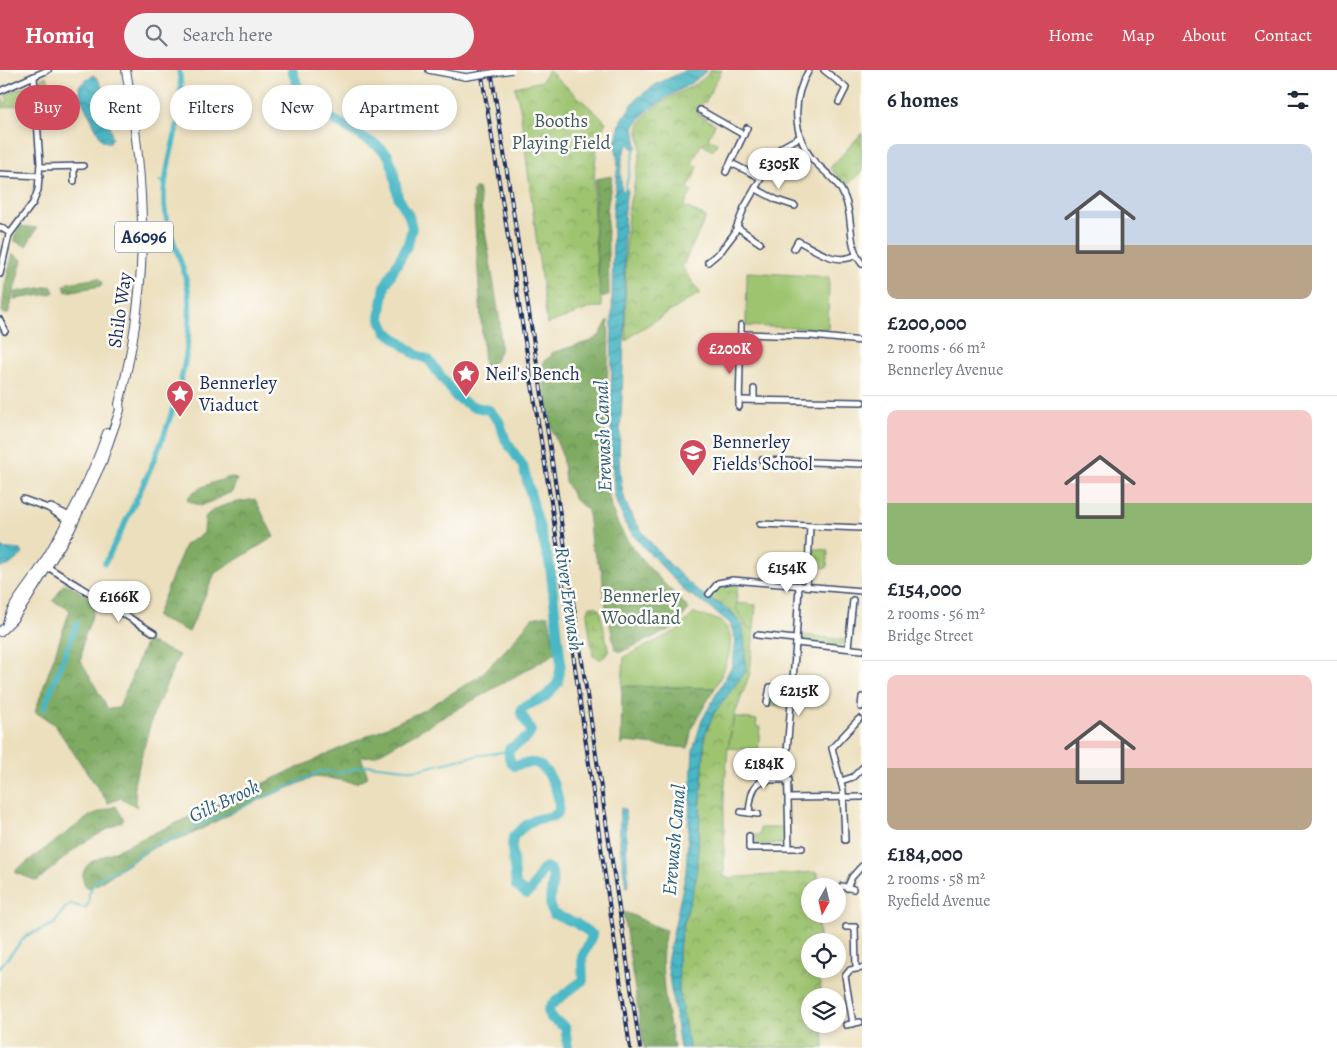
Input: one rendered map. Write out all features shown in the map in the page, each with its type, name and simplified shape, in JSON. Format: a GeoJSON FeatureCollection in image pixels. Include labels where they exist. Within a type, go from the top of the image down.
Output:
{"type":"FeatureCollection","features":[{"type":"Feature","properties":{"kind":"main road","name":"Shilo Way"},"geometry":{"type":"LineString","coordinates":[[0,632],[18,613],[49,566],[71,520],[115,408],[119,404],[138,317],[144,237],[141,173],[126,70]]}},
{"type":"Feature","properties":{"kind":"main road","name":"Shilo Way"},"geometry":{"type":"LineString","coordinates":[[7,623],[9,616],[71,520]]}},
{"type":"Feature","properties":{"kind":"street"},"geometry":{"type":"LineString","coordinates":[[0,91],[48,70]]}},
{"type":"Feature","properties":{"kind":"street"},"geometry":{"type":"LineString","coordinates":[[429,70],[466,77],[512,70]]}},
{"type":"Feature","properties":{"kind":"street"},"geometry":{"type":"LineString","coordinates":[[809,70],[799,92],[797,105],[800,137],[813,160],[838,184],[843,192],[851,217],[852,243],[856,255],[862,264]]}},
{"type":"Feature","properties":{"kind":"street"},"geometry":{"type":"LineString","coordinates":[[824,70],[845,86],[846,90],[843,99]]}},
{"type":"Feature","properties":{"kind":"street"},"geometry":{"type":"LineString","coordinates":[[0,274],[10,233],[36,198],[40,176],[34,76]]}},
{"type":"Feature","properties":{"kind":"street"},"geometry":{"type":"LineString","coordinates":[[700,110],[744,135]]}},
{"type":"Feature","properties":{"kind":"street"},"geometry":{"type":"LineString","coordinates":[[726,172],[747,128]]}},
{"type":"Feature","properties":{"kind":"street"},"geometry":{"type":"LineString","coordinates":[[708,262],[725,246],[737,227],[744,208],[776,152],[800,137]]}},
{"type":"Feature","properties":{"kind":"street"},"geometry":{"type":"LineString","coordinates":[[731,162],[762,178]]}},
{"type":"Feature","properties":{"kind":"street"},"geometry":{"type":"LineString","coordinates":[[74,166],[74,181]]}},
{"type":"Feature","properties":{"kind":"street"},"geometry":{"type":"LineString","coordinates":[[40,168],[83,166]]}},
{"type":"Feature","properties":{"kind":"street"},"geometry":{"type":"LineString","coordinates":[[0,174],[40,176]]}},
{"type":"Feature","properties":{"kind":"street"},"geometry":{"type":"LineString","coordinates":[[756,189],[777,200],[795,206]]}},
{"type":"Feature","properties":{"kind":"street"},"geometry":{"type":"LineString","coordinates":[[0,227],[10,233]]}},
{"type":"Feature","properties":{"kind":"street"},"geometry":{"type":"LineString","coordinates":[[737,227],[761,244]]}},
{"type":"Feature","properties":{"kind":"street"},"geometry":{"type":"LineString","coordinates":[[794,248],[798,241],[836,259],[844,260],[856,255]]}},
{"type":"Feature","properties":{"kind":"street"},"geometry":{"type":"LineString","coordinates":[[0,320],[5,331]]}},
{"type":"Feature","properties":{"kind":"street"},"geometry":{"type":"LineString","coordinates":[[739,407],[741,325]]}},
{"type":"Feature","properties":{"kind":"street"},"geometry":{"type":"LineString","coordinates":[[741,334],[811,336],[836,340],[862,341]]}},
{"type":"Feature","properties":{"kind":"street"},"geometry":{"type":"LineString","coordinates":[[754,389],[754,400]]}},
{"type":"Feature","properties":{"kind":"street"},"geometry":{"type":"LineString","coordinates":[[739,400],[862,402]]}},
{"type":"Feature","properties":{"kind":"street"},"geometry":{"type":"LineString","coordinates":[[762,460],[862,464]]}},
{"type":"Feature","properties":{"kind":"street"},"geometry":{"type":"LineString","coordinates":[[22,499],[48,508],[71,520]]}},
{"type":"Feature","properties":{"kind":"street"},"geometry":{"type":"LineString","coordinates":[[760,524],[768,521],[810,526],[862,528]]}},
{"type":"Feature","properties":{"kind":"street"},"geometry":{"type":"LineString","coordinates":[[807,586],[810,526]]}},
{"type":"Feature","properties":{"kind":"street"},"geometry":{"type":"LineString","coordinates":[[38,572],[45,566],[49,566],[154,633]]}},
{"type":"Feature","properties":{"kind":"street"},"geometry":{"type":"LineString","coordinates":[[709,594],[718,583],[733,580],[862,591]]}},
{"type":"Feature","properties":{"kind":"street"},"geometry":{"type":"LineString","coordinates":[[789,848],[787,751],[799,585]]}},
{"type":"Feature","properties":{"kind":"street"},"geometry":{"type":"LineString","coordinates":[[848,648],[853,600]]}},
{"type":"Feature","properties":{"kind":"street"},"geometry":{"type":"LineString","coordinates":[[757,635],[862,650]]}},
{"type":"Feature","properties":{"kind":"street"},"geometry":{"type":"LineString","coordinates":[[767,703],[770,687],[775,685],[792,687]]}},
{"type":"Feature","properties":{"kind":"street"},"geometry":{"type":"LineString","coordinates":[[845,840],[844,797],[838,762],[832,748],[859,719]]}},
{"type":"Feature","properties":{"kind":"street"},"geometry":{"type":"LineString","coordinates":[[841,781],[853,777],[862,768]]}},
{"type":"Feature","properties":{"kind":"street"},"geometry":{"type":"LineString","coordinates":[[749,813],[751,792],[758,783],[765,779],[789,780]]}},
{"type":"Feature","properties":{"kind":"street"},"geometry":{"type":"LineString","coordinates":[[789,798],[862,797]]}},
{"type":"Feature","properties":{"kind":"street"},"geometry":{"type":"LineString","coordinates":[[742,812],[758,814]]}},
{"type":"Feature","properties":{"kind":"street"},"geometry":{"type":"LineString","coordinates":[[749,836],[749,848],[802,848]]}},
{"type":"Feature","properties":{"kind":"street"},"geometry":{"type":"LineString","coordinates":[[847,888],[852,876],[862,866]]}},
{"type":"Feature","properties":{"kind":"street"},"geometry":{"type":"LineString","coordinates":[[846,927],[855,927],[859,968],[847,972],[845,980],[853,1024]]}},
{"type":"Feature","properties":{"kind":"street"},"geometry":{"type":"LineString","coordinates":[[846,1025],[860,1022]]}},
{"type":"Feature","properties":{"kind":"green space","name":"Booths Playing Field"},"geometry":{"type":"Polygon","coordinates":[[[548,70],[606,122],[600,137],[594,184],[595,239],[602,307],[593,307],[547,324],[520,108],[515,87],[542,81],[548,70]]]}},
{"type":"Feature","properties":{"kind":"green space"},"geometry":{"type":"Polygon","coordinates":[[[710,70],[722,70],[705,103],[703,102],[697,113],[715,124],[708,139],[717,143],[713,151],[701,144],[692,163],[698,167],[688,188],[692,191],[684,206],[706,217],[682,267],[700,293],[635,333],[626,341],[626,240],[630,202],[641,146],[638,133],[639,127],[647,114],[656,106],[698,83],[706,77],[710,70]]]}},
{"type":"Feature","properties":{"kind":"green space"},"geometry":{"type":"Polygon","coordinates":[[[46,76],[51,85],[39,85],[39,80],[46,76]]]}},
{"type":"Feature","properties":{"kind":"green space"},"geometry":{"type":"Polygon","coordinates":[[[15,90],[15,106],[3,108],[1,96],[5,103],[8,102],[5,94],[15,90]]]}},
{"type":"Feature","properties":{"kind":"green space"},"geometry":{"type":"Polygon","coordinates":[[[862,133],[862,172],[846,186],[830,168],[862,133]]]}},
{"type":"Feature","properties":{"kind":"green space"},"geometry":{"type":"Polygon","coordinates":[[[612,176],[607,211],[609,295],[600,297],[594,221],[596,179],[612,176]]]}},
{"type":"Feature","properties":{"kind":"green space"},"geometry":{"type":"Polygon","coordinates":[[[478,188],[500,322],[500,351],[495,361],[484,367],[473,191],[478,188]]]}},
{"type":"Feature","properties":{"kind":"green space"},"geometry":{"type":"Polygon","coordinates":[[[20,226],[37,228],[26,246],[15,241],[14,237],[20,226]]]}},
{"type":"Feature","properties":{"kind":"green space"},"geometry":{"type":"Polygon","coordinates":[[[13,254],[22,260],[8,314],[5,314],[2,312],[5,285],[13,254]]]}},
{"type":"Feature","properties":{"kind":"green space"},"geometry":{"type":"Polygon","coordinates":[[[747,272],[829,277],[828,329],[746,326],[747,272]]]}},
{"type":"Feature","properties":{"kind":"green space"},"geometry":{"type":"Polygon","coordinates":[[[99,278],[102,282],[101,286],[66,292],[64,286],[67,283],[99,278]]]}},
{"type":"Feature","properties":{"kind":"green space"},"geometry":{"type":"Polygon","coordinates":[[[51,286],[54,292],[50,294],[14,299],[16,292],[51,286]]]}},
{"type":"Feature","properties":{"kind":"green space","name":"Bennerley Woodland"},"geometry":{"type":"Polygon","coordinates":[[[608,320],[609,344],[604,454],[606,481],[611,506],[620,528],[634,550],[689,609],[673,628],[621,652],[615,649],[604,596],[602,572],[591,545],[588,510],[575,500],[565,481],[562,455],[552,430],[542,374],[544,361],[552,355],[551,353],[591,341],[600,335],[608,320]]]}},
{"type":"Feature","properties":{"kind":"green space"},"geometry":{"type":"Polygon","coordinates":[[[231,477],[237,479],[232,492],[201,506],[187,500],[199,489],[231,477]]]}},
{"type":"Feature","properties":{"kind":"green space"},"geometry":{"type":"Polygon","coordinates":[[[255,499],[274,537],[215,573],[189,632],[156,617],[185,545],[204,533],[205,517],[222,506],[255,499]]]}},
{"type":"Feature","properties":{"kind":"green space"},"geometry":{"type":"Polygon","coordinates":[[[814,549],[828,550],[827,568],[813,567],[814,549]]]}},
{"type":"Feature","properties":{"kind":"green space"},"geometry":{"type":"Polygon","coordinates":[[[64,584],[71,586],[97,602],[83,641],[81,661],[108,709],[119,708],[146,641],[179,655],[152,718],[134,784],[137,807],[121,798],[108,803],[54,724],[35,712],[70,610],[53,601],[64,584]]]}},
{"type":"Feature","properties":{"kind":"green space"},"geometry":{"type":"Polygon","coordinates":[[[725,585],[738,585],[736,608],[748,628],[754,629],[750,673],[733,720],[728,748],[724,796],[724,878],[818,872],[818,878],[801,878],[801,923],[818,923],[819,933],[801,933],[801,978],[820,978],[821,988],[801,988],[801,1033],[823,1033],[824,1048],[689,1048],[679,991],[678,957],[681,934],[696,879],[705,734],[714,713],[745,665],[740,623],[733,613],[709,598],[714,591],[725,585]]]}},
{"type":"Feature","properties":{"kind":"green space"},"geometry":{"type":"Polygon","coordinates":[[[736,603],[756,605],[754,629],[748,628],[742,620],[736,603]]]}},
{"type":"Feature","properties":{"kind":"green space"},"geometry":{"type":"Polygon","coordinates":[[[590,606],[596,606],[600,611],[609,653],[601,659],[593,656],[587,615],[590,606]]]}},
{"type":"Feature","properties":{"kind":"green space"},"geometry":{"type":"Polygon","coordinates":[[[694,613],[721,622],[727,628],[730,636],[729,654],[715,688],[622,686],[624,657],[676,631],[694,613]]]}},
{"type":"Feature","properties":{"kind":"green space"},"geometry":{"type":"Polygon","coordinates":[[[548,615],[556,653],[375,756],[361,757],[368,777],[356,783],[317,776],[245,806],[192,834],[154,847],[98,884],[88,888],[85,886],[83,873],[91,862],[424,710],[480,676],[510,645],[532,618],[548,615]]]}},
{"type":"Feature","properties":{"kind":"green space"},"geometry":{"type":"Polygon","coordinates":[[[800,635],[846,640],[843,645],[802,641],[800,635]]]}},
{"type":"Feature","properties":{"kind":"green space"},"geometry":{"type":"Polygon","coordinates":[[[622,686],[715,688],[692,727],[688,748],[625,742],[621,746],[622,686]]]}},
{"type":"Feature","properties":{"kind":"green space"},"geometry":{"type":"Polygon","coordinates":[[[772,689],[788,689],[787,706],[769,705],[772,689]]]}},
{"type":"Feature","properties":{"kind":"green space"},"geometry":{"type":"Polygon","coordinates":[[[734,717],[757,720],[756,726],[760,727],[758,753],[754,750],[728,748],[734,717]]]}},
{"type":"Feature","properties":{"kind":"green space"},"geometry":{"type":"Polygon","coordinates":[[[758,754],[783,755],[784,774],[760,777],[756,771],[758,754]]]}},
{"type":"Feature","properties":{"kind":"green space"},"geometry":{"type":"Polygon","coordinates":[[[116,806],[124,820],[81,844],[37,881],[16,873],[16,870],[91,815],[116,806]]]}},
{"type":"Feature","properties":{"kind":"green space"},"geometry":{"type":"Polygon","coordinates":[[[760,828],[785,828],[784,844],[755,844],[754,835],[760,835],[760,828]]]}},
{"type":"Feature","properties":{"kind":"green space"},"geometry":{"type":"Polygon","coordinates":[[[623,912],[666,930],[663,944],[663,974],[674,1048],[644,1048],[623,912]]]}},
{"type":"Feature","properties":{"kind":"water"},"geometry":{"type":"Polygon","coordinates":[[[686,70],[707,70],[689,85],[659,102],[641,117],[634,127],[637,147],[633,149],[629,143],[623,154],[622,192],[626,188],[628,190],[624,224],[625,309],[619,453],[621,482],[628,508],[648,540],[687,582],[731,612],[740,623],[744,635],[746,671],[714,713],[705,734],[696,879],[681,934],[678,957],[679,991],[689,1048],[680,1048],[667,962],[686,872],[693,750],[702,720],[732,666],[736,641],[730,623],[700,600],[687,593],[627,527],[617,504],[614,490],[611,435],[613,211],[618,163],[615,143],[621,121],[636,99],[657,84],[686,70]]]}},
{"type":"Feature","properties":{"kind":"water"},"geometry":{"type":"Polygon","coordinates":[[[93,75],[100,85],[90,85],[90,117],[81,99],[80,85],[93,75]]]}},
{"type":"Feature","properties":{"kind":"water"},"geometry":{"type":"Polygon","coordinates":[[[97,130],[111,130],[112,139],[109,143],[102,140],[97,130]]]}},
{"type":"Feature","properties":{"kind":"water"},"geometry":{"type":"Polygon","coordinates":[[[0,548],[21,550],[23,554],[8,566],[0,567],[0,548]]]}},
{"type":"Feature","properties":{"kind":"water"},"geometry":{"type":"Polygon","coordinates":[[[621,808],[625,809],[628,887],[626,886],[621,847],[621,808]]]}},
{"type":"Feature","properties":{"kind":"waterway"},"geometry":{"type":"LineString","coordinates":[[105,563],[150,469],[164,435],[184,367],[189,333],[189,299],[184,272],[164,207],[166,177],[179,118],[181,87],[179,70]]}},
{"type":"Feature","properties":{"kind":"waterway","name":"River Erewash"},"geometry":{"type":"LineString","coordinates":[[292,70],[300,92],[309,105],[378,146],[388,155],[393,168],[398,197],[409,216],[412,228],[408,244],[385,286],[380,317],[386,331],[415,354],[429,360],[457,398],[471,406],[489,410],[499,421],[506,441],[523,466],[550,566],[561,663],[558,683],[545,697],[522,708],[521,713],[531,731],[528,737],[509,749],[509,756],[511,763],[515,766],[532,763],[538,764],[543,768],[551,779],[557,793],[559,807],[558,813],[551,817],[535,820],[519,831],[513,837],[512,848],[516,886],[527,894],[533,888],[540,873],[546,867],[551,870],[553,881],[550,902],[553,914],[576,923],[593,935],[582,957],[583,980],[551,1005],[548,1011],[551,1018],[565,1027],[568,1048]]}},
{"type":"Feature","properties":{"kind":"waterway"},"geometry":{"type":"LineString","coordinates":[[625,190],[635,147]]}},
{"type":"Feature","properties":{"kind":"waterway"},"geometry":{"type":"LineString","coordinates":[[159,181],[166,182]]}},
{"type":"Feature","properties":{"kind":"waterway"},"geometry":{"type":"LineString","coordinates":[[44,708],[77,623]]}},
{"type":"Feature","properties":{"kind":"waterway","name":"Gilt Brook"},"geometry":{"type":"LineString","coordinates":[[0,967],[26,936],[54,924],[65,908],[71,904],[85,908],[89,903],[89,894],[95,881],[118,869],[151,846],[183,835],[196,827],[320,771],[338,773],[368,765],[416,770],[475,756],[509,751]]}},
{"type":"Feature","properties":{"kind":"railway"},"geometry":{"type":"LineString","coordinates":[[481,70],[552,508],[630,1048]]}},
{"type":"Feature","properties":{"kind":"railway"},"geometry":{"type":"LineString","coordinates":[[491,70],[546,421],[640,1048]]}},
{"type":"Feature","properties":{"kind":"place","name":"Neil's Bench"},"geometry":{"type":"Point","coordinates":[466,398]}},
{"type":"Feature","properties":{"kind":"place","name":"Bennerley Viaduct"},"geometry":{"type":"Point","coordinates":[180,418]}},
{"type":"Feature","properties":{"kind":"place","name":"Bennerley Fields School"},"geometry":{"type":"Point","coordinates":[693,477]}},
{"type":"Feature","properties":{"kind":"water label","name":"Erewash Canal"},"geometry":{"type":"Point","coordinates":[603,436]}},
{"type":"Feature","properties":{"kind":"water label","name":"Erewash Canal"},"geometry":{"type":"Point","coordinates":[674,840]}}]}
